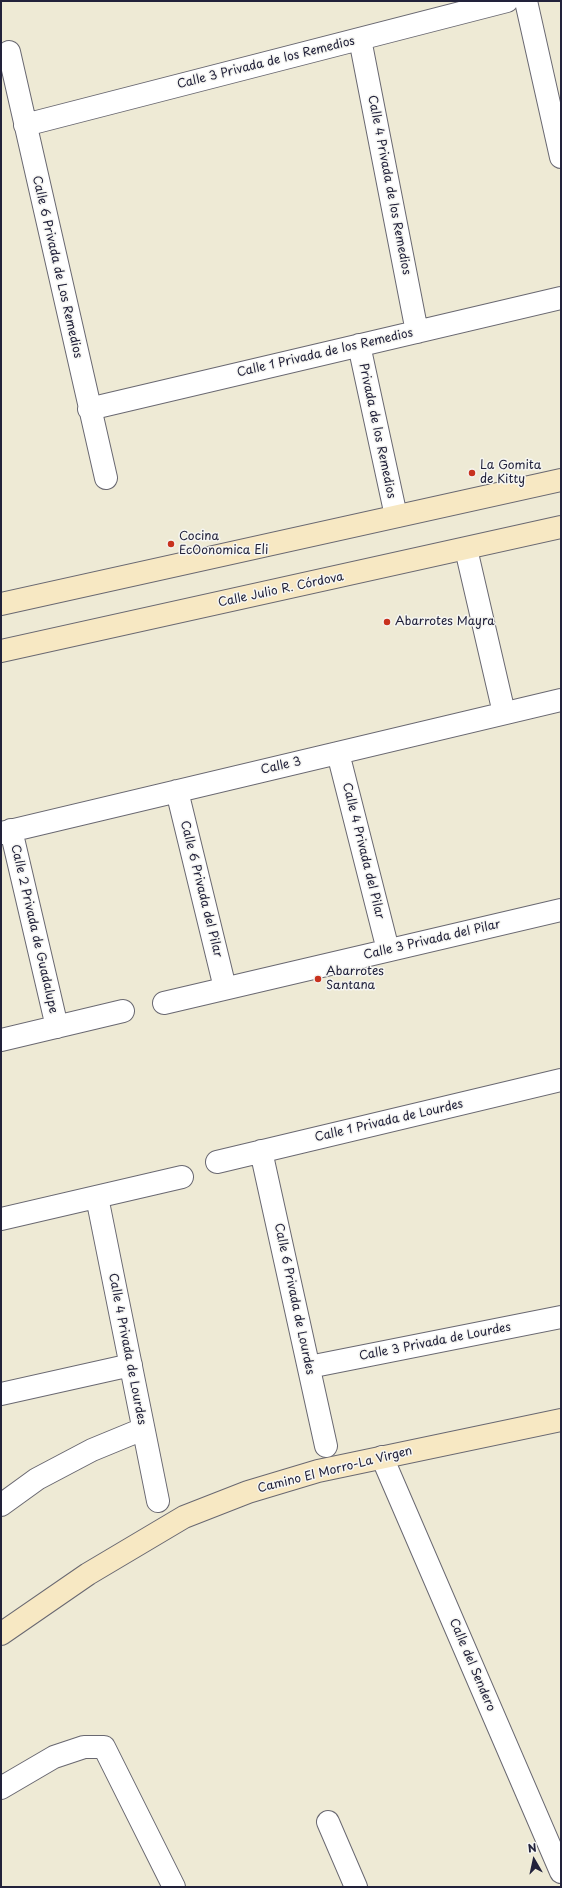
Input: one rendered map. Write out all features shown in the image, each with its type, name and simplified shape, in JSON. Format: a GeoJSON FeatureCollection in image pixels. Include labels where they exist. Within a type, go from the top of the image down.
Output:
{"type":"FeatureCollection","features":[{"type":"Feature","properties":{"kind":"street","name":"Calle 3 Privada de los Remedios"},"geometry":{"type":"LineString","coordinates":[[25,125],[507,1]]}},
{"type":"Feature","properties":{"kind":"street"},"geometry":{"type":"LineString","coordinates":[[526,1],[561,157]]}},
{"type":"Feature","properties":{"kind":"street","name":"Calle 4 Privada de los Remedios"},"geometry":{"type":"LineString","coordinates":[[360,39],[417,332]]}},
{"type":"Feature","properties":{"kind":"street","name":"Calle 6 Privada de Los Remedios"},"geometry":{"type":"LineString","coordinates":[[9,52],[89,409],[106,478]]}},
{"type":"Feature","properties":{"kind":"street","name":"Calle 1 Privada de los Remedios"},"geometry":{"type":"LineString","coordinates":[[89,409],[561,298]]}},
{"type":"Feature","properties":{"kind":"street","name":"Privada de los Remedios"},"geometry":{"type":"LineString","coordinates":[[359,345],[396,516]]}},
{"type":"Feature","properties":{"kind":"street"},"geometry":{"type":"LineString","coordinates":[[1,604],[561,480]]}},
{"type":"Feature","properties":{"kind":"street","name":"Calle Julio R. Córdova"},"geometry":{"type":"LineString","coordinates":[[1,652],[561,527]]}},
{"type":"Feature","properties":{"kind":"street"},"geometry":{"type":"LineString","coordinates":[[466,549],[504,713]]}},
{"type":"Feature","properties":{"kind":"street","name":"Calle 3"},"geometry":{"type":"LineString","coordinates":[[6,832],[561,700]]}},
{"type":"Feature","properties":{"kind":"street","name":"Calle 4 Privada del Pilar"},"geometry":{"type":"LineString","coordinates":[[338,752],[388,950]]}},
{"type":"Feature","properties":{"kind":"street","name":"Calle 6 Privada del Pilar"},"geometry":{"type":"LineString","coordinates":[[177,791],[225,988]]}},
{"type":"Feature","properties":{"kind":"street","name":"Calle 2 Privada de Guadalupe"},"geometry":{"type":"LineString","coordinates":[[6,832],[57,1027]]}},
{"type":"Feature","properties":{"kind":"street","name":"Calle 3 Privada del Pilar"},"geometry":{"type":"LineString","coordinates":[[164,1003],[388,950],[560,916]]}},
{"type":"Feature","properties":{"kind":"street"},"geometry":{"type":"LineString","coordinates":[[1,1040],[123,1011]]}},
{"type":"Feature","properties":{"kind":"street","name":"Calle 1 Privada de Lourdes"},"geometry":{"type":"LineString","coordinates":[[217,1162],[561,1080]]}},
{"type":"Feature","properties":{"kind":"street","name":"Calle 6 Privada de Lourdes"},"geometry":{"type":"LineString","coordinates":[[261,1151],[326,1446]]}},
{"type":"Feature","properties":{"kind":"street"},"geometry":{"type":"LineString","coordinates":[[1,1219],[182,1177]]}},
{"type":"Feature","properties":{"kind":"street","name":"Calle 4 Privada de Lourdes"},"geometry":{"type":"LineString","coordinates":[[97,1197],[158,1501]]}},
{"type":"Feature","properties":{"kind":"street","name":"Calle 3 Privada de Lourdes"},"geometry":{"type":"LineString","coordinates":[[309,1367],[561,1317]]}},
{"type":"Feature","properties":{"kind":"street"},"geometry":{"type":"LineString","coordinates":[[1,1394],[131,1365]]}},
{"type":"Feature","properties":{"kind":"street","name":"Camino El Morro-La Virgen"},"geometry":{"type":"LineString","coordinates":[[1,1634],[88,1574],[184,1517],[248,1492],[318,1471],[561,1420]]}},
{"type":"Feature","properties":{"kind":"street"},"geometry":{"type":"LineString","coordinates":[[1,1505],[37,1478],[92,1450],[143,1429]]}},
{"type":"Feature","properties":{"kind":"street","name":"Calle del Sendero"},"geometry":{"type":"LineString","coordinates":[[382,1457],[561,1872]]}},
{"type":"Feature","properties":{"kind":"street"},"geometry":{"type":"LineString","coordinates":[[1,1788],[54,1757],[84,1747],[104,1747],[174,1887]]}},
{"type":"Feature","properties":{"kind":"street"},"geometry":{"type":"LineString","coordinates":[[328,1822],[356,1887]]}},
{"type":"Feature","properties":{"kind":"place","name":"La Gomita de Kitty"},"geometry":{"type":"Point","coordinates":[472,473]}},
{"type":"Feature","properties":{"kind":"place","name":"Cocina Ec0onomica Eli"},"geometry":{"type":"Point","coordinates":[171,544]}},
{"type":"Feature","properties":{"kind":"place","name":"Abarrotes Mayra"},"geometry":{"type":"Point","coordinates":[387,622]}},
{"type":"Feature","properties":{"kind":"place","name":"Abarrotes Santana"},"geometry":{"type":"Point","coordinates":[318,979]}}]}
